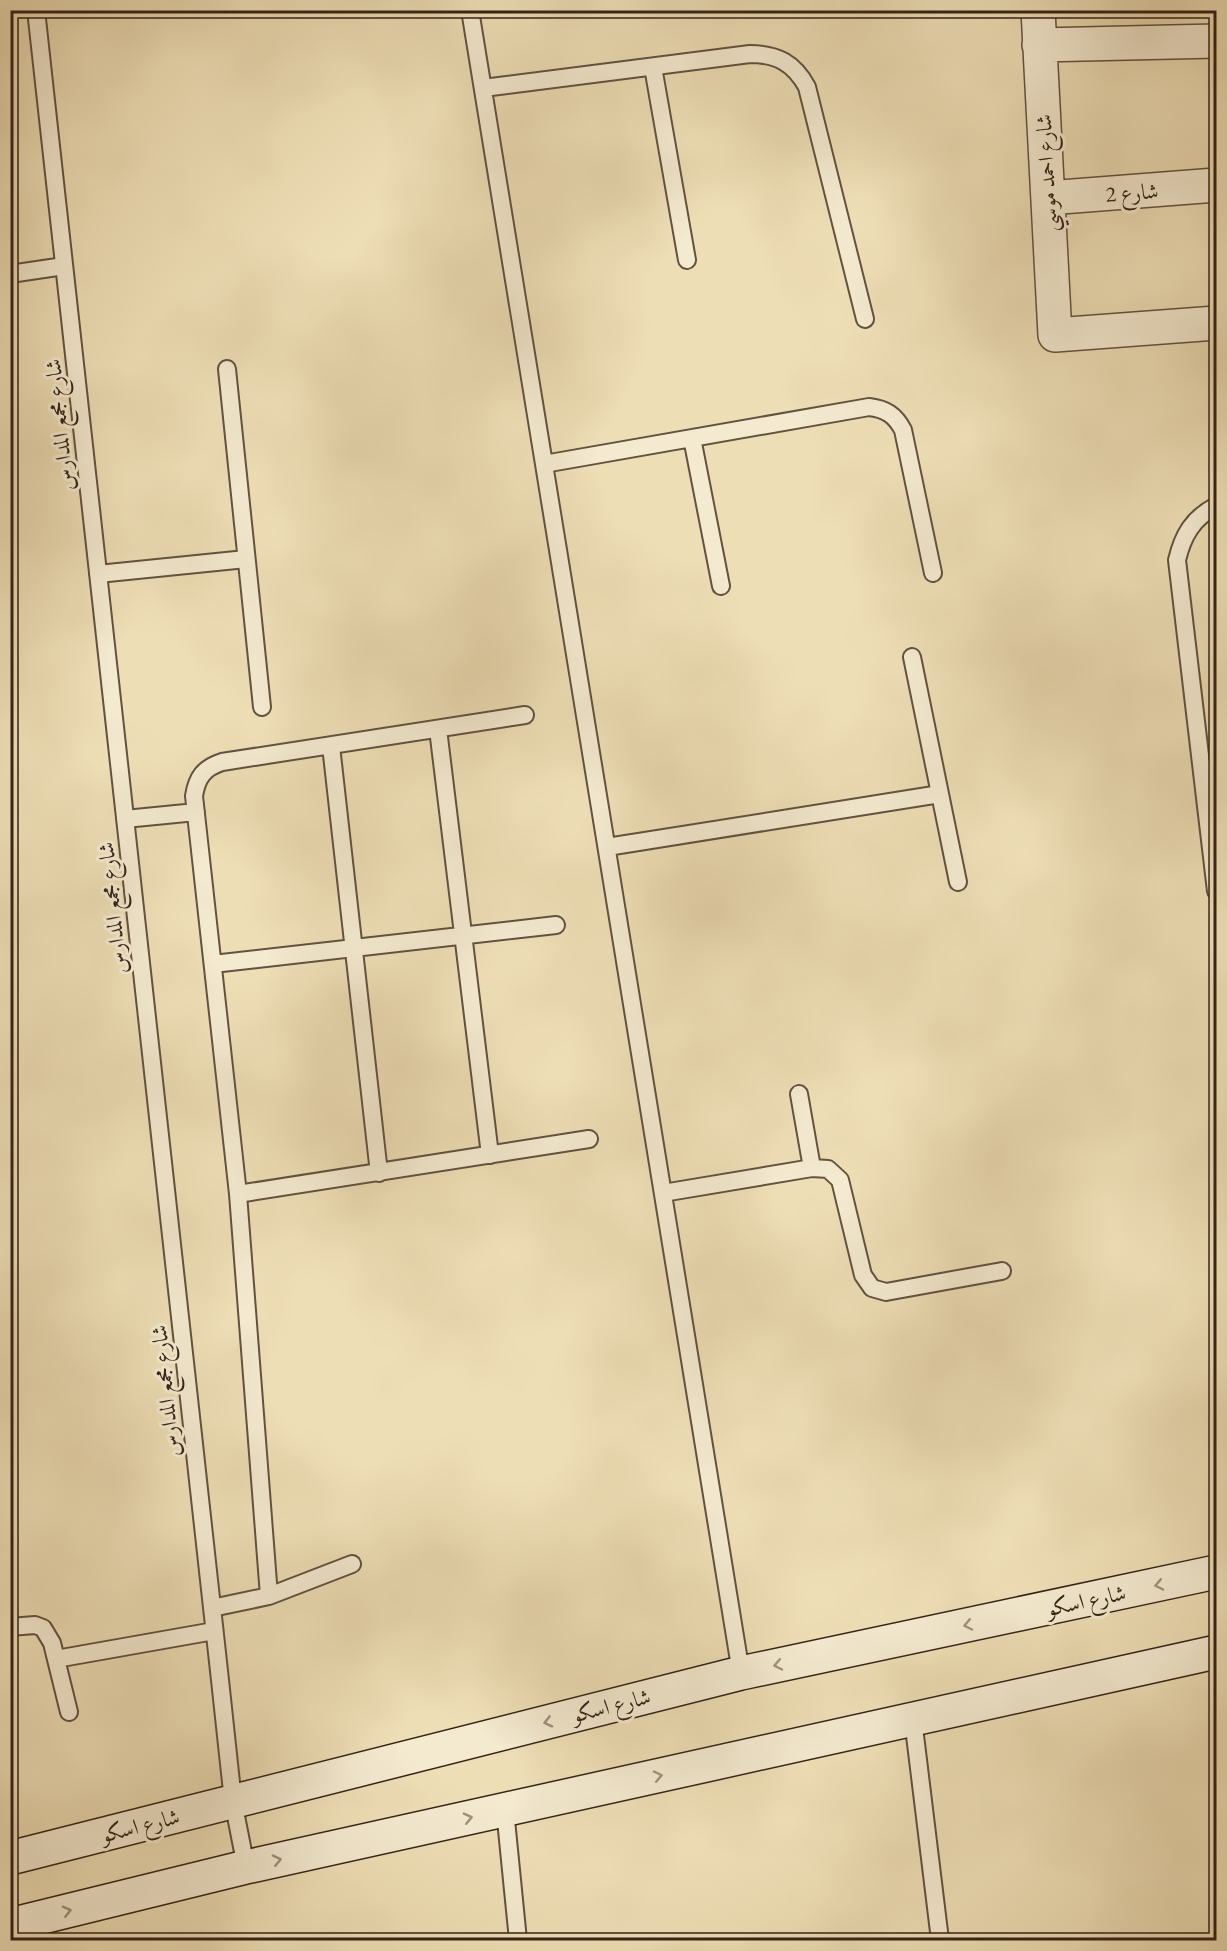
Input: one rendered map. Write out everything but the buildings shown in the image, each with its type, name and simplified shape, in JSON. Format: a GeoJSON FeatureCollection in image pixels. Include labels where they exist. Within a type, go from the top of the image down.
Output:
{"type":"FeatureCollection","features":[{"type":"Feature","properties":{"kind":"main road","name":"شارع احمد موسي"},"geometry":{"type":"LineString","coordinates":[[1038,10],[1055,335],[1216,323]]}},
{"type":"Feature","properties":{"kind":"main road"},"geometry":{"type":"LineString","coordinates":[[1040,45],[1216,41]]}},
{"type":"Feature","properties":{"kind":"main road","name":"شارع 2"},"geometry":{"type":"LineString","coordinates":[[1048,198],[1216,185]]}},
{"type":"Feature","properties":{"kind":"main road","name":"شارع اسكو"},"geometry":{"type":"LineString","coordinates":[[10,1858],[741,1672],[1216,1572]]}},
{"type":"Feature","properties":{"kind":"main road"},"geometry":{"type":"LineString","coordinates":[[10,1925],[246,1867],[1216,1652]]}},
{"type":"Feature","properties":{"kind":"lane","name":"شارع مجمع المدارس"},"geometry":{"type":"LineString","coordinates":[[36,10],[233,1801],[246,1867]]}},
{"type":"Feature","properties":{"kind":"lane"},"geometry":{"type":"LineString","coordinates":[[470,10],[741,1672]]}},
{"type":"Feature","properties":{"kind":"lane"},"geometry":{"type":"LineString","coordinates":[[483,88],[764,54],[791,64],[807,87],[865,319]]}},
{"type":"Feature","properties":{"kind":"lane"},"geometry":{"type":"LineString","coordinates":[[653,67],[687,260]]}},
{"type":"Feature","properties":{"kind":"lane"},"geometry":{"type":"LineString","coordinates":[[10,274],[64,266]]}},
{"type":"Feature","properties":{"kind":"lane"},"geometry":{"type":"LineString","coordinates":[[227,369],[262,707]]}},
{"type":"Feature","properties":{"kind":"lane"},"geometry":{"type":"LineString","coordinates":[[544,464],[869,407],[890,413],[903,430],[933,573]]}},
{"type":"Feature","properties":{"kind":"lane"},"geometry":{"type":"LineString","coordinates":[[692,438],[721,586]]}},
{"type":"Feature","properties":{"kind":"lane"},"geometry":{"type":"LineString","coordinates":[[1216,506],[1200,515],[1189,528],[1181,543],[1177,560],[1216,891]]}},
{"type":"Feature","properties":{"kind":"lane"},"geometry":{"type":"LineString","coordinates":[[98,574],[246,559]]}},
{"type":"Feature","properties":{"kind":"lane"},"geometry":{"type":"LineString","coordinates":[[912,657],[958,882]]}},
{"type":"Feature","properties":{"kind":"lane"},"geometry":{"type":"LineString","coordinates":[[269,1596],[237,1194],[196,812],[196,784],[202,773],[211,766],[525,715]]}},
{"type":"Feature","properties":{"kind":"lane"},"geometry":{"type":"LineString","coordinates":[[438,729],[490,1155]]}},
{"type":"Feature","properties":{"kind":"lane"},"geometry":{"type":"LineString","coordinates":[[331,746],[379,1173]]}},
{"type":"Feature","properties":{"kind":"lane"},"geometry":{"type":"LineString","coordinates":[[607,847],[940,794]]}},
{"type":"Feature","properties":{"kind":"lane"},"geometry":{"type":"LineString","coordinates":[[125,819],[196,812]]}},
{"type":"Feature","properties":{"kind":"lane"},"geometry":{"type":"LineString","coordinates":[[213,964],[556,925]]}},
{"type":"Feature","properties":{"kind":"lane"},"geometry":{"type":"LineString","coordinates":[[799,1095],[812,1168]]}},
{"type":"Feature","properties":{"kind":"lane"},"geometry":{"type":"LineString","coordinates":[[237,1194],[589,1139]]}},
{"type":"Feature","properties":{"kind":"lane"},"geometry":{"type":"LineString","coordinates":[[663,1193],[812,1168],[828,1169],[840,1180],[863,1275],[872,1288],[886,1292],[1002,1271]]}},
{"type":"Feature","properties":{"kind":"lane"},"geometry":{"type":"LineString","coordinates":[[212,1608],[269,1596],[351,1564]]}},
{"type":"Feature","properties":{"kind":"lane"},"geometry":{"type":"LineString","coordinates":[[10,1627],[35,1625],[48,1635],[69,1712]]}},
{"type":"Feature","properties":{"kind":"lane"},"geometry":{"type":"LineString","coordinates":[[56,1659],[214,1631]]}},
{"type":"Feature","properties":{"kind":"lane"},"geometry":{"type":"LineString","coordinates":[[913,1719],[940,1941]]}},
{"type":"Feature","properties":{"kind":"lane"},"geometry":{"type":"LineString","coordinates":[[505,1810],[518,1941]]}}]}
